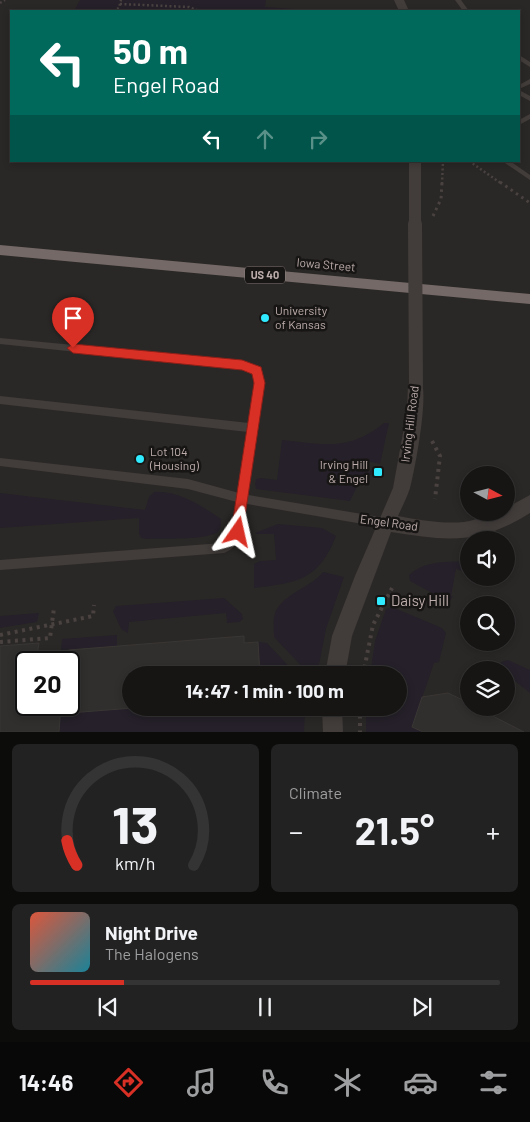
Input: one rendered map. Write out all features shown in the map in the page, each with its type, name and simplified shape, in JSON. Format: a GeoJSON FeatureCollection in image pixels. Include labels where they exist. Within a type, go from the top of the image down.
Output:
{"type":"FeatureCollection","features":[{"type":"Feature","properties":{"kind":"highway","name":"Iowa Street"},"geometry":{"type":"LineString","coordinates":[[0,250],[530,299]]}},
{"type":"Feature","properties":{"kind":"street","name":"Irving Hill Road"},"geometry":{"type":"LineString","coordinates":[[337,666],[342,636],[364,576],[401,488],[412,427],[416,385],[415,162]]}},
{"type":"Feature","properties":{"kind":"street","name":"Engel Road"},"geometry":{"type":"LineString","coordinates":[[386,523],[445,530],[464,530],[506,517],[530,504]]}},
{"type":"Feature","properties":{"kind":"street"},"geometry":{"type":"LineString","coordinates":[[332,716],[333,732]]}},
{"type":"Feature","properties":{"kind":"lane"},"geometry":{"type":"LineString","coordinates":[[506,162],[530,178]]}},
{"type":"Feature","properties":{"kind":"lane"},"geometry":{"type":"LineString","coordinates":[[0,340],[242,365],[257,371],[260,383],[238,532],[232,542],[224,548],[0,565]]}},
{"type":"Feature","properties":{"kind":"lane"},"geometry":{"type":"LineString","coordinates":[[0,400],[253,428]]}},
{"type":"Feature","properties":{"kind":"lane"},"geometry":{"type":"LineString","coordinates":[[0,462],[188,484],[244,499]]}},
{"type":"Feature","properties":{"kind":"lane","name":"Engel Road"},"geometry":{"type":"LineString","coordinates":[[244,499],[386,523]]}},
{"type":"Feature","properties":{"kind":"path"},"geometry":{"type":"LineString","coordinates":[[0,3],[5,0]]}},
{"type":"Feature","properties":{"kind":"path"},"geometry":{"type":"LineString","coordinates":[[116,10],[120,8],[121,0]]}},
{"type":"Feature","properties":{"kind":"path"},"geometry":{"type":"LineString","coordinates":[[120,4],[189,7],[196,10]]}},
{"type":"Feature","properties":{"kind":"path"},"geometry":{"type":"LineString","coordinates":[[433,220],[441,199],[443,162]]}},
{"type":"Feature","properties":{"kind":"path"},"geometry":{"type":"LineString","coordinates":[[470,162],[530,203]]}},
{"type":"Feature","properties":{"kind":"path"},"geometry":{"type":"LineString","coordinates":[[429,436],[440,456],[435,499]]}},
{"type":"Feature","properties":{"kind":"path"},"geometry":{"type":"LineString","coordinates":[[365,666],[373,625],[392,588]]}},
{"type":"Feature","properties":{"kind":"path"},"geometry":{"type":"LineString","coordinates":[[0,635],[93,616],[94,605]]}},
{"type":"Feature","properties":{"kind":"path"},"geometry":{"type":"LineString","coordinates":[[0,642],[50,638],[54,608]]}},
{"type":"Feature","properties":{"kind":"path"},"geometry":{"type":"LineString","coordinates":[[360,716],[360,732]]}},
{"type":"Feature","properties":{"kind":"shaded area","name":"University of Kansas"},"geometry":{"type":"Polygon","coordinates":[[[0,0],[530,0],[530,732],[0,732],[0,0]]]}},
{"type":"Feature","properties":{"kind":"shaded area"},"geometry":{"type":"Polygon","coordinates":[[[80,0],[266,0],[265,7],[294,9],[294,10],[75,10],[80,0]]]}},
{"type":"Feature","properties":{"kind":"shaded area"},"geometry":{"type":"Polygon","coordinates":[[[384,423],[389,423],[380,464],[367,461],[364,470],[370,472],[372,468],[379,471],[361,479],[350,501],[256,489],[256,479],[277,480],[282,440],[323,444],[347,442],[371,432],[384,423]]]}},
{"type":"Feature","properties":{"kind":"shaded area"},"geometry":{"type":"Polygon","coordinates":[[[154,492],[181,496],[198,504],[221,519],[220,530],[214,534],[196,538],[147,539],[141,538],[139,534],[139,518],[0,528],[0,493],[145,510],[149,497],[154,492]]]}},
{"type":"Feature","properties":{"kind":"shaded area"},"geometry":{"type":"Polygon","coordinates":[[[278,524],[322,528],[336,536],[322,562],[305,577],[283,584],[254,588],[254,564],[260,561],[276,560],[274,534],[255,533],[278,524]]]}},
{"type":"Feature","properties":{"kind":"shaded area"},"geometry":{"type":"Polygon","coordinates":[[[460,561],[460,570],[456,569],[451,596],[453,596],[450,601],[410,581],[409,575],[415,570],[429,564],[460,561]]]}},
{"type":"Feature","properties":{"kind":"shaded area"},"geometry":{"type":"Polygon","coordinates":[[[323,572],[344,577],[326,629],[319,666],[301,666],[274,637],[274,617],[277,609],[288,597],[318,578],[323,572]]]}},
{"type":"Feature","properties":{"kind":"shaded area"},"geometry":{"type":"Polygon","coordinates":[[[224,598],[242,614],[243,619],[239,622],[227,623],[226,613],[129,622],[128,633],[121,629],[113,611],[116,606],[224,598]]]}},
{"type":"Feature","properties":{"kind":"shaded area"},"geometry":{"type":"Polygon","coordinates":[[[392,607],[442,628],[446,633],[439,662],[434,663],[412,727],[423,732],[366,732],[366,716],[407,716],[407,666],[371,666],[375,641],[386,609],[392,607]]]}},
{"type":"Feature","properties":{"kind":"shaded area"},"geometry":{"type":"Polygon","coordinates":[[[39,613],[37,622],[0,628],[0,616],[39,613]]]}},
{"type":"Feature","properties":{"kind":"shaded area"},"geometry":{"type":"Polygon","coordinates":[[[117,635],[117,646],[61,650],[62,639],[117,635]]]}},
{"type":"Feature","properties":{"kind":"shaded area"},"geometry":{"type":"Polygon","coordinates":[[[258,642],[267,643],[289,666],[259,666],[258,642]]]}},
{"type":"Feature","properties":{"kind":"shaded area"},"geometry":{"type":"Polygon","coordinates":[[[515,663],[530,670],[530,693],[515,681],[515,663]]]}},
{"type":"Feature","properties":{"kind":"shaded area"},"geometry":{"type":"Polygon","coordinates":[[[122,709],[122,716],[305,716],[304,732],[59,732],[60,716],[80,716],[80,712],[122,709]]]}},
{"type":"Feature","properties":{"kind":"building"},"geometry":{"type":"Polygon","coordinates":[[[244,636],[244,643],[258,642],[259,666],[122,666],[122,709],[80,712],[80,651],[69,650],[244,636]]]}},
{"type":"Feature","properties":{"kind":"building"},"geometry":{"type":"Polygon","coordinates":[[[39,643],[38,651],[15,651],[15,716],[60,716],[59,732],[0,732],[0,646],[39,643]]]}},
{"type":"Feature","properties":{"kind":"building"},"geometry":{"type":"Polygon","coordinates":[[[448,693],[460,699],[460,716],[493,716],[524,732],[423,732],[412,727],[422,697],[448,693]]]}},
{"type":"Feature","properties":{"kind":"place","name":"University of Kansas"},"geometry":{"type":"Point","coordinates":[265,318]}},
{"type":"Feature","properties":{"kind":"place","name":"Lot 104 (Housing)"},"geometry":{"type":"Point","coordinates":[140,459]}},
{"type":"Feature","properties":{"kind":"place","name":"Irving Hill & Engel"},"geometry":{"type":"Point","coordinates":[378,472]}},
{"type":"Feature","properties":{"kind":"place","name":"Daisy Hill"},"geometry":{"type":"Point","coordinates":[381,601]}},
{"type":"Feature","properties":{"kind":"route"},"geometry":{"type":"LineString","coordinates":[[73,348],[242,365],[257,371],[260,383],[238,532]]}}]}
